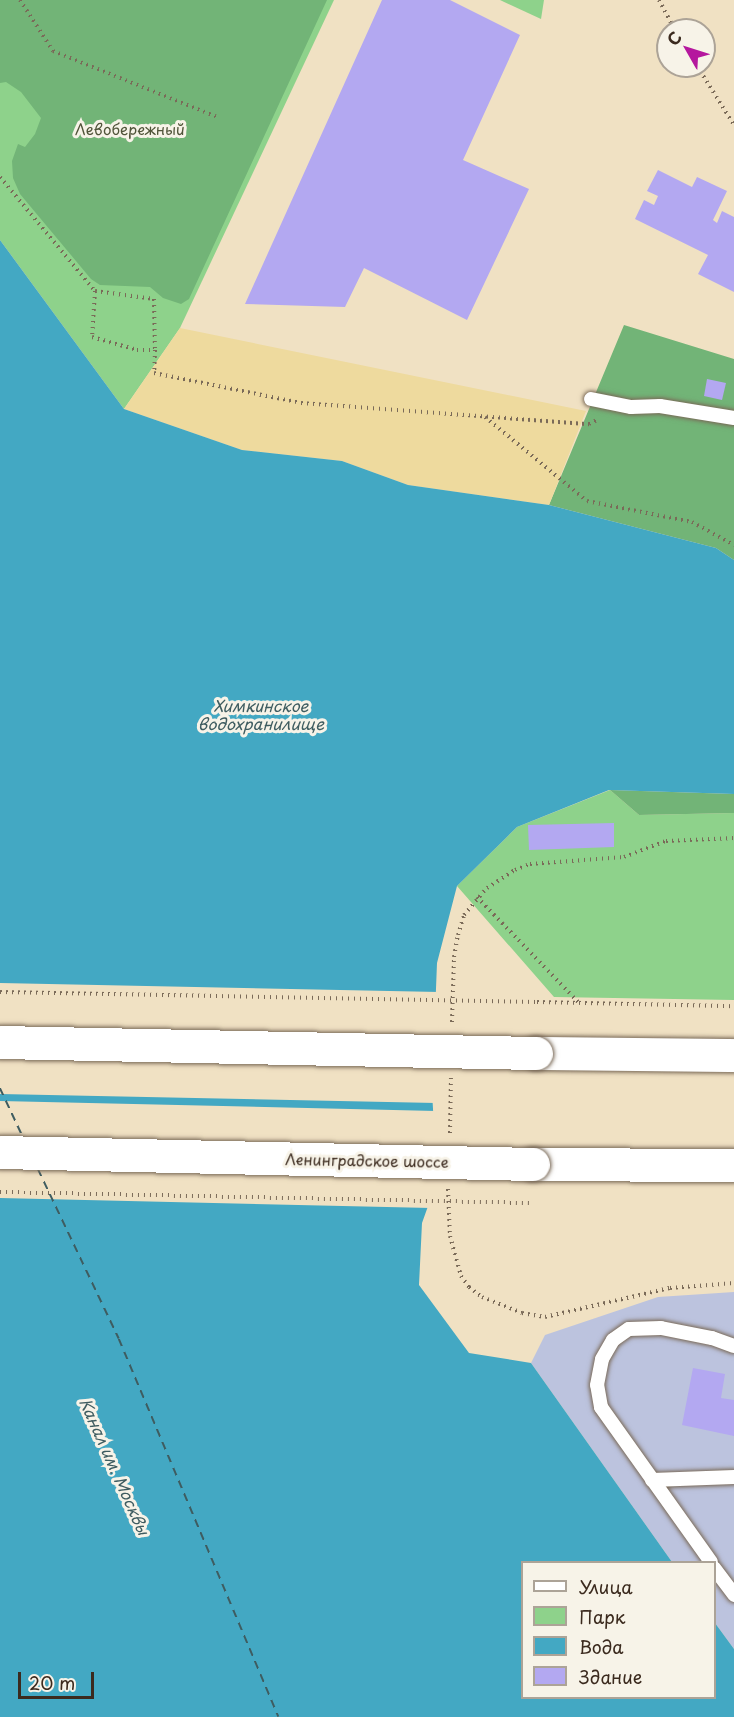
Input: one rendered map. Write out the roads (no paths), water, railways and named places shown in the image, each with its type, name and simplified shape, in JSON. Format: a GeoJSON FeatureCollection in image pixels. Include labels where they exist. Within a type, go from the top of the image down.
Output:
{"type":"FeatureCollection","features":[{"type":"Feature","properties":{"kind":"main road"},"geometry":{"type":"LineString","coordinates":[[0,1042],[734,1055]]}},
{"type":"Feature","properties":{"kind":"main road","name":"Ленинградское шоссе"},"geometry":{"type":"LineString","coordinates":[[0,1152],[533,1164],[734,1165]]}},
{"type":"Feature","properties":{"kind":"lane"},"geometry":{"type":"LineString","coordinates":[[591,399],[631,407],[660,406],[734,418]]}},
{"type":"Feature","properties":{"kind":"lane"},"geometry":{"type":"LineString","coordinates":[[710,1561],[601,1407],[597,1385],[602,1359],[613,1340],[629,1329],[661,1328],[712,1338],[734,1346]]}},
{"type":"Feature","properties":{"kind":"lane"},"geometry":{"type":"LineString","coordinates":[[652,1480],[734,1478]]}},
{"type":"Feature","properties":{"kind":"lane"},"geometry":{"type":"LineString","coordinates":[[716,1571],[734,1595]]}},
{"type":"Feature","properties":{"kind":"water","name":"Химкинское водохранилище"},"geometry":{"type":"Polygon","coordinates":[[[0,240],[124,409],[242,450],[342,461],[408,485],[549,505],[716,548],[734,560],[734,794],[609,790],[517,827],[457,886],[437,963],[432,1091],[437,1181],[422,1223],[419,1285],[469,1353],[531,1363],[671,1561],[521,1561],[521,1699],[716,1699],[716,1624],[734,1649],[734,1717],[0,1717],[0,240]]]}},
{"type":"Feature","properties":{"kind":"park label","name":"Левобережный"},"geometry":{"type":"Point","coordinates":[130,129]}},
{"type":"Feature","properties":{"kind":"water label","name":"Канал им. Москвы"},"geometry":{"type":"Point","coordinates":[115,1466]}}]}
